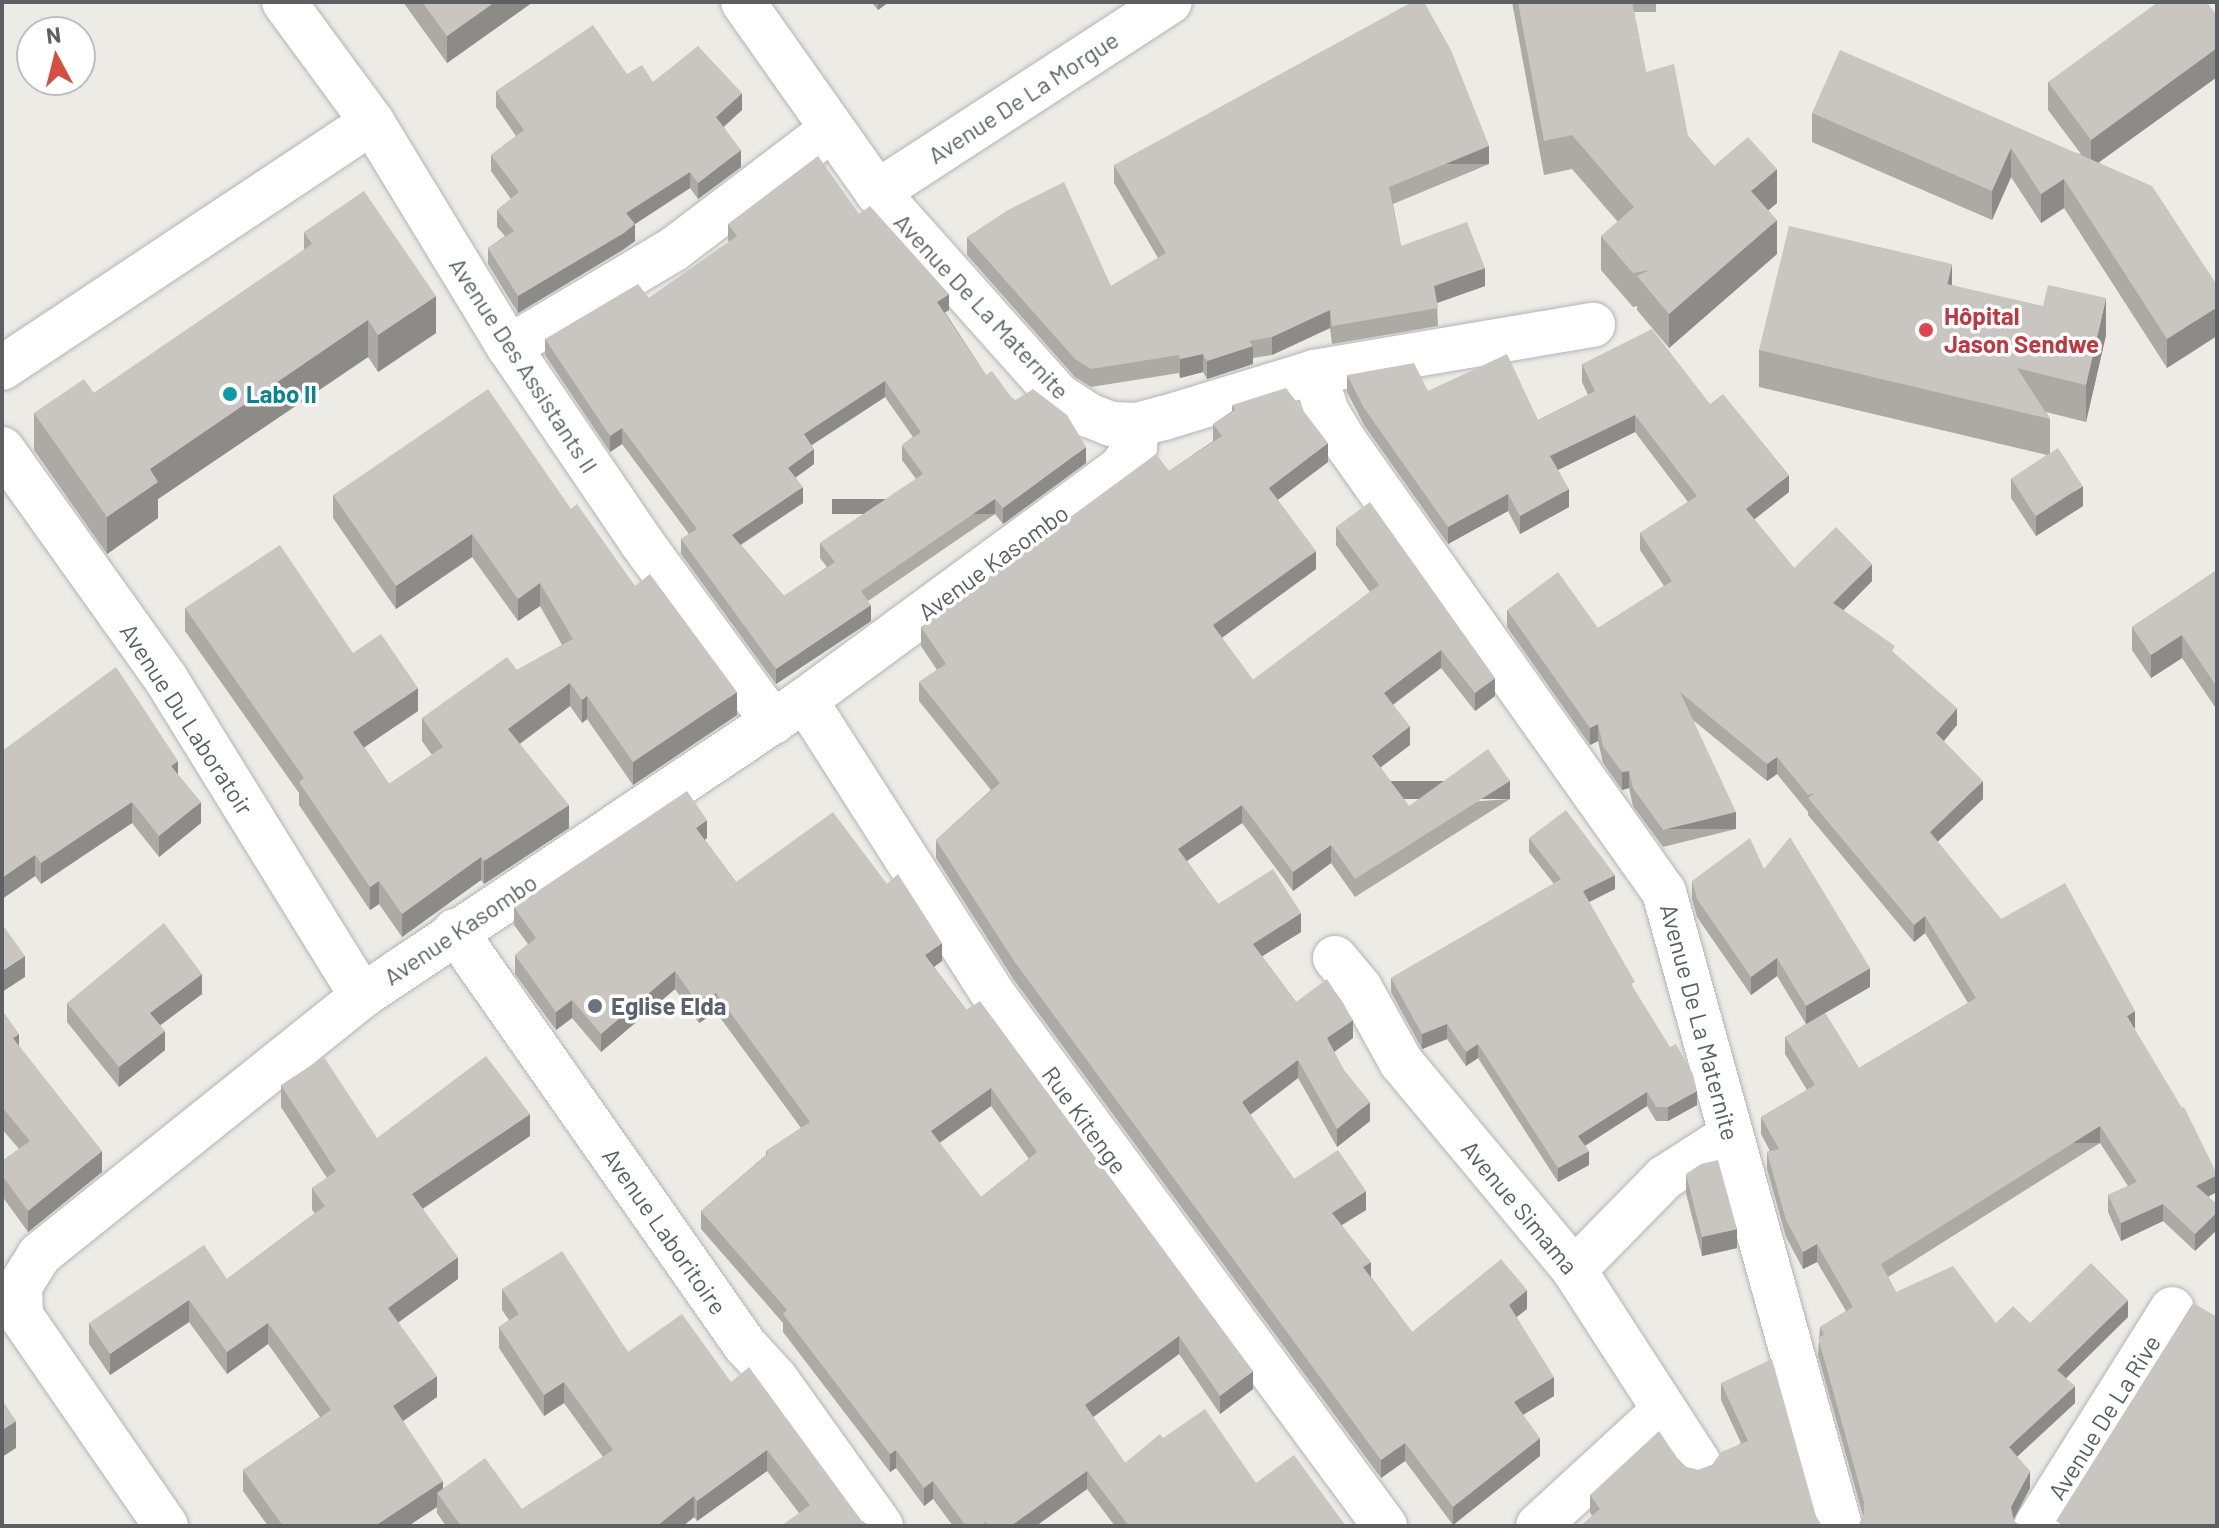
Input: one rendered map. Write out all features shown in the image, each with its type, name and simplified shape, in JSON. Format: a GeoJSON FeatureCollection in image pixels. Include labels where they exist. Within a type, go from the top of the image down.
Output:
{"type":"FeatureCollection","features":[{"type":"Feature","properties":{"kind":"street","name":"Avenue Des Assistants II"},"geometry":{"type":"LineString","coordinates":[[284,2],[372,122],[509,347],[642,543],[789,711]]}},
{"type":"Feature","properties":{"kind":"street","name":"Avenue De La Maternite"},"geometry":{"type":"LineString","coordinates":[[743,2],[877,192],[1059,396],[1088,415],[1111,424],[1137,425],[1314,372],[1593,325]]}},
{"type":"Feature","properties":{"kind":"street","name":"Avenue De La Morgue"},"geometry":{"type":"LineString","coordinates":[[877,192],[1170,2]]}},
{"type":"Feature","properties":{"kind":"street"},"geometry":{"type":"LineString","coordinates":[[2,368],[372,122]]}},
{"type":"Feature","properties":{"kind":"street"},"geometry":{"type":"LineString","coordinates":[[509,347],[674,249],[832,129]]}},
{"type":"Feature","properties":{"kind":"street","name":"Avenue De La Maternite"},"geometry":{"type":"LineString","coordinates":[[1314,372],[1327,412],[1343,439],[1664,892],[1840,1526]]}},
{"type":"Feature","properties":{"kind":"street","name":"Avenue Kasombo"},"geometry":{"type":"LineString","coordinates":[[166,1526],[21,1316],[20,1286],[39,1255],[362,996],[455,931],[789,711],[1121,468],[1135,447],[1137,425]]}},
{"type":"Feature","properties":{"kind":"street","name":"Avenue Du Laboratoir"},"geometry":{"type":"LineString","coordinates":[[2,449],[166,679],[362,996]]}},
{"type":"Feature","properties":{"kind":"street","name":"Rue Kitenge"},"geometry":{"type":"LineString","coordinates":[[789,711],[1385,1526]]}},
{"type":"Feature","properties":{"kind":"street","name":"Avenue Laboritoire"},"geometry":{"type":"LineString","coordinates":[[455,931],[745,1345],[776,1379],[881,1526]]}},
{"type":"Feature","properties":{"kind":"street","name":"Avenue Simama"},"geometry":{"type":"LineString","coordinates":[[1335,958],[1360,988],[1401,1062],[1574,1270],[1698,1462]]}},
{"type":"Feature","properties":{"kind":"street"},"geometry":{"type":"LineString","coordinates":[[1574,1270],[1664,1178],[1731,1135]]}},
{"type":"Feature","properties":{"kind":"street","name":"Avenue De La Rive"},"geometry":{"type":"LineString","coordinates":[[2036,1526],[2172,1309]]}},
{"type":"Feature","properties":{"kind":"street"},"geometry":{"type":"LineString","coordinates":[[1538,1526],[1664,1410]]}},
{"type":"Feature","properties":{"kind":"building"},"geometry":{"type":"Polygon","coordinates":[[[422,2],[495,2],[447,36],[422,2]]]}},
{"type":"Feature","properties":{"kind":"building"},"geometry":{"type":"Polygon","coordinates":[[[1412,2],[1424,2],[1451,50],[1489,146],[1389,187],[1401,246],[1467,222],[1485,268],[1434,286],[1438,308],[1332,326],[1330,310],[1272,337],[1249,341],[1253,346],[1207,361],[1203,354],[1180,359],[1179,355],[1091,369],[1075,359],[967,237],[1008,210],[1064,182],[1111,286],[1166,253],[1114,165],[1412,2]]]}},
{"type":"Feature","properties":{"kind":"building"},"geometry":{"type":"Polygon","coordinates":[[[1518,2],[1632,2],[1646,72],[1674,64],[1688,136],[1714,166],[1748,137],[1777,169],[1751,191],[1777,220],[1669,314],[1637,276],[1650,270],[1633,273],[1601,236],[1634,207],[1572,135],[1544,141],[1518,2]]]}},
{"type":"Feature","properties":{"kind":"building"},"geometry":{"type":"Polygon","coordinates":[[[2158,2],[2207,2],[2217,16],[2217,48],[2091,140],[2048,82],[2158,2]]]}},
{"type":"Feature","properties":{"kind":"building"},"geometry":{"type":"Polygon","coordinates":[[[593,25],[627,74],[642,65],[653,82],[698,46],[742,93],[716,117],[741,150],[698,183],[690,172],[626,213],[635,224],[624,233],[518,296],[488,248],[514,231],[497,210],[519,192],[491,155],[524,130],[496,91],[593,25]]]}},
{"type":"Feature","properties":{"kind":"building"},"geometry":{"type":"Polygon","coordinates":[[[1840,50],[2152,186],[2217,285],[2217,307],[2167,339],[2064,179],[2041,194],[2011,148],[1992,191],[1812,113],[1840,50]]]}},
{"type":"Feature","properties":{"kind":"building"},"geometry":{"type":"Polygon","coordinates":[[[818,156],[859,214],[870,206],[949,294],[937,302],[986,375],[992,371],[1014,401],[1033,389],[1067,415],[1086,447],[1003,508],[995,499],[861,591],[871,605],[776,669],[681,539],[697,529],[622,428],[610,436],[545,339],[638,284],[649,298],[737,236],[728,224],[818,156]],[[885,381],[804,434],[814,449],[788,468],[803,487],[732,535],[784,596],[835,562],[820,543],[923,474],[902,445],[921,432],[885,381]]]}},
{"type":"Feature","properties":{"kind":"building","name":"Labo II"},"geometry":{"type":"Polygon","coordinates":[[[364,191],[436,296],[378,335],[368,320],[150,469],[158,482],[107,517],[34,413],[84,379],[94,393],[312,244],[304,232],[364,191]]]}},
{"type":"Feature","properties":{"kind":"building"},"geometry":{"type":"Polygon","coordinates":[[[1789,226],[1952,264],[1947,284],[2043,306],[2048,285],[2106,298],[2086,385],[2017,368],[2050,419],[1759,350],[1789,226]]]}},
{"type":"Feature","properties":{"kind":"building"},"geometry":{"type":"Polygon","coordinates":[[[1652,329],[1710,404],[1723,394],[1789,475],[1746,509],[1794,568],[1836,527],[1872,564],[1833,603],[1895,646],[1892,651],[1957,708],[1936,733],[1983,781],[1930,832],[2001,919],[2065,883],[2135,1011],[2127,1016],[2184,1107],[2217,1174],[2196,1186],[2217,1204],[2217,1212],[2195,1234],[2163,1204],[2121,1223],[2108,1195],[2137,1182],[2100,1126],[1881,1264],[1896,1292],[1953,1266],[1996,1323],[2013,1306],[2030,1323],[2091,1263],[2128,1300],[2057,1370],[2075,1386],[2009,1447],[2030,1471],[2011,1507],[2014,1521],[2021,1526],[1858,1526],[1864,1514],[1864,1502],[1818,1337],[1824,1335],[1820,1327],[1853,1307],[1817,1244],[1803,1252],[1786,1220],[1767,1152],[1779,1149],[1761,1117],[1815,1085],[1785,1037],[1825,1013],[1859,1068],[1976,998],[1925,916],[1914,925],[1808,798],[1815,793],[1808,795],[1777,757],[1767,764],[1680,692],[1736,812],[1663,830],[1633,788],[1629,771],[1622,772],[1603,746],[1598,724],[1590,728],[1507,610],[1558,572],[1598,628],[1672,581],[1640,533],[1697,496],[1635,415],[1550,456],[1569,489],[1520,516],[1508,494],[1448,527],[1364,408],[1347,375],[1414,363],[1428,391],[1507,354],[1538,420],[1595,391],[1582,364],[1652,329]]]}},
{"type":"Feature","properties":{"kind":"building"},"geometry":{"type":"Polygon","coordinates":[[[1286,388],[1328,443],[1269,488],[1316,551],[1213,625],[1253,680],[1379,585],[1336,527],[1370,502],[1495,678],[1475,693],[1441,650],[1384,693],[1410,726],[1372,756],[1409,806],[1488,749],[1510,781],[1355,879],[1331,845],[1293,872],[1242,805],[1178,849],[1218,904],[1273,869],[1301,913],[1253,944],[1296,1002],[1327,979],[1353,1020],[1327,1038],[1344,1070],[1370,1102],[1337,1129],[1298,1060],[1242,1102],[1294,1179],[1338,1150],[1366,1191],[1332,1213],[1371,1262],[1363,1267],[1412,1332],[1501,1259],[1527,1290],[1509,1305],[1554,1377],[1514,1402],[1540,1438],[1453,1507],[1405,1443],[1381,1460],[1014,961],[936,840],[1000,783],[919,682],[946,664],[921,627],[1156,454],[1169,471],[1222,436],[1213,424],[1235,410],[1232,405],[1286,388]]]}},
{"type":"Feature","properties":{"kind":"building"},"geometry":{"type":"Polygon","coordinates":[[[488,389],[571,509],[577,504],[635,586],[650,574],[737,692],[633,762],[587,696],[582,700],[570,683],[508,729],[569,805],[484,861],[481,857],[402,914],[379,881],[370,887],[299,782],[304,778],[185,608],[280,545],[353,653],[381,634],[418,688],[353,732],[389,784],[443,747],[422,718],[507,657],[517,670],[573,639],[540,583],[518,599],[472,534],[396,586],[333,495],[488,389]]]}},
{"type":"Feature","properties":{"kind":"building"},"geometry":{"type":"Polygon","coordinates":[[[2058,448],[2083,486],[2036,516],[2011,478],[2058,448]]]}},
{"type":"Feature","properties":{"kind":"building"},"geometry":{"type":"Polygon","coordinates":[[[2217,570],[2217,687],[2182,635],[2151,655],[2132,627],[2217,570]]]}},
{"type":"Feature","properties":{"kind":"building"},"geometry":{"type":"Polygon","coordinates":[[[116,667],[178,761],[171,766],[201,802],[159,836],[132,802],[41,863],[35,855],[2,878],[2,751],[116,667]]]}},
{"type":"Feature","properties":{"kind":"building"},"geometry":{"type":"Polygon","coordinates":[[[687,791],[707,820],[696,828],[736,882],[833,812],[887,884],[898,874],[942,943],[925,955],[966,1010],[980,1001],[1253,1371],[1220,1396],[1179,1336],[1085,1405],[1125,1463],[1160,1434],[1163,1438],[1205,1409],[1256,1483],[1294,1455],[1346,1526],[1129,1526],[1087,1471],[1011,1526],[989,1526],[986,1522],[980,1526],[966,1526],[933,1481],[924,1488],[896,1450],[890,1454],[783,1314],[787,1310],[701,1211],[768,1154],[766,1151],[810,1122],[716,993],[699,1005],[675,971],[601,1034],[572,1000],[556,1012],[515,955],[536,938],[514,907],[687,791]],[[991,1088],[931,1131],[981,1197],[1037,1152],[991,1088]]]}},
{"type":"Feature","properties":{"kind":"building"},"geometry":{"type":"Polygon","coordinates":[[[1566,810],[1615,875],[1583,891],[1635,982],[1631,984],[1670,1047],[1676,1044],[1693,1074],[1697,1091],[1668,1107],[1656,1107],[1647,1092],[1578,1136],[1589,1151],[1558,1168],[1478,1044],[1466,1052],[1447,1024],[1422,1034],[1391,978],[1561,879],[1529,838],[1566,810]]]}},
{"type":"Feature","properties":{"kind":"building"},"geometry":{"type":"Polygon","coordinates":[[[1790,837],[1870,968],[1806,1006],[1777,958],[1751,977],[1697,899],[1692,881],[1750,838],[1764,869],[1790,837]]]}},
{"type":"Feature","properties":{"kind":"building"},"geometry":{"type":"Polygon","coordinates":[[[164,923],[202,974],[150,1013],[165,1031],[119,1067],[67,1003],[164,923]]]}},
{"type":"Feature","properties":{"kind":"building"},"geometry":{"type":"Polygon","coordinates":[[[2,924],[25,956],[2,971],[2,924]]]}},
{"type":"Feature","properties":{"kind":"building"},"geometry":{"type":"Polygon","coordinates":[[[2,1010],[19,1034],[13,1038],[102,1151],[28,1211],[2,1175],[2,1161],[30,1141],[2,1107],[2,1010]]]}},
{"type":"Feature","properties":{"kind":"building"},"geometry":{"type":"Polygon","coordinates":[[[486,1056],[530,1114],[412,1194],[458,1257],[388,1308],[437,1376],[393,1406],[443,1481],[375,1526],[283,1526],[243,1470],[331,1410],[268,1323],[227,1352],[189,1300],[110,1354],[89,1323],[204,1245],[227,1279],[325,1206],[312,1188],[336,1171],[281,1085],[324,1057],[377,1138],[486,1056]]]}},
{"type":"Feature","properties":{"kind":"building"},"geometry":{"type":"Polygon","coordinates":[[[1718,1160],[1737,1229],[1702,1237],[1686,1174],[1701,1164],[1718,1160]]]}},
{"type":"Feature","properties":{"kind":"building"},"geometry":{"type":"Polygon","coordinates":[[[562,1251],[628,1352],[682,1314],[731,1382],[749,1367],[861,1520],[870,1526],[781,1526],[810,1505],[767,1450],[697,1501],[694,1496],[657,1526],[461,1526],[437,1493],[485,1458],[522,1509],[613,1450],[564,1382],[544,1395],[499,1327],[519,1314],[502,1289],[562,1251]]]}},
{"type":"Feature","properties":{"kind":"building"},"geometry":{"type":"Polygon","coordinates":[[[2193,1303],[2217,1317],[2217,1526],[2064,1526],[2056,1521],[2193,1303]]]}},
{"type":"Feature","properties":{"kind":"building"},"geometry":{"type":"Polygon","coordinates":[[[1772,1359],[1816,1516],[1822,1526],[1580,1526],[1600,1509],[1590,1495],[1659,1431],[1686,1467],[1698,1470],[1712,1465],[1721,1452],[1748,1441],[1721,1383],[1772,1359]]]}},
{"type":"Feature","properties":{"kind":"building"},"geometry":{"type":"Polygon","coordinates":[[[2,1400],[16,1421],[2,1430],[2,1400]]]}},
{"type":"Feature","properties":{"kind":"place","name":"Hôpital Jason Sendwe"},"geometry":{"type":"Point","coordinates":[1926,330]}},
{"type":"Feature","properties":{"kind":"place","name":"Labo II"},"geometry":{"type":"Point","coordinates":[230,394]}},
{"type":"Feature","properties":{"kind":"place","name":"Eglise Elda"},"geometry":{"type":"Point","coordinates":[595,1006]}}]}
